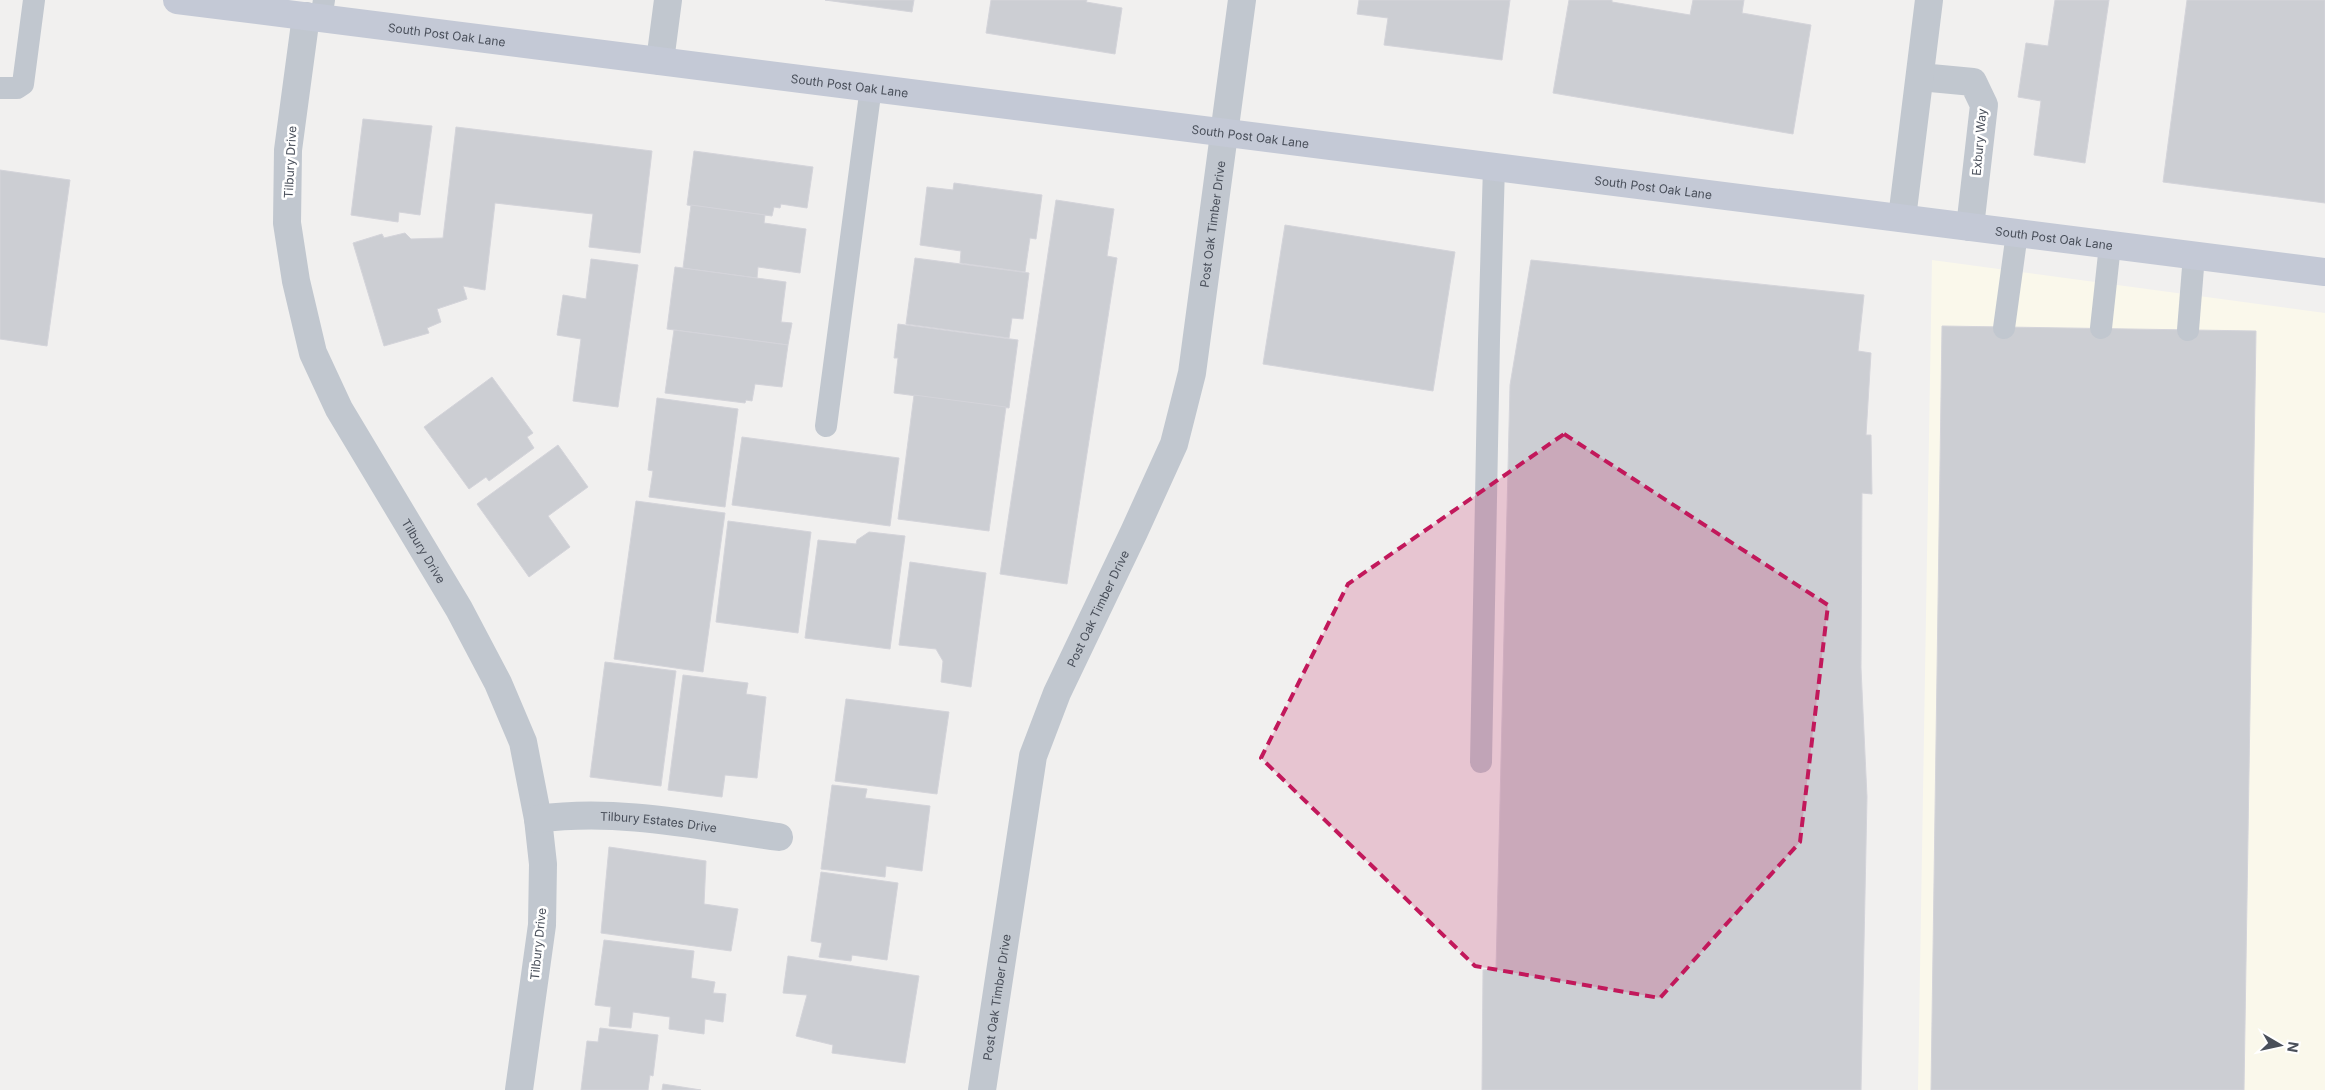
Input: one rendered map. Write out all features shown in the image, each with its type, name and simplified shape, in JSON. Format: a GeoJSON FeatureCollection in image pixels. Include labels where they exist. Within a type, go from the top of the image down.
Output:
{"type":"FeatureCollection","features":[{"type":"Feature","properties":{"kind":"main road","name":"South Post Oak Lane"},"geometry":{"type":"LineString","coordinates":[[177,0],[317,11],[660,61],[2325,272]]}},
{"type":"Feature","properties":{"kind":"street"},"geometry":{"type":"LineString","coordinates":[[660,61],[668,0]]}},
{"type":"Feature","properties":{"kind":"street","name":"Post Oak Timber Drive"},"geometry":{"type":"LineString","coordinates":[[982,1090],[1033,756],[1057,693],[1174,444],[1192,373],[1242,0]]}},
{"type":"Feature","properties":{"kind":"street"},"geometry":{"type":"LineString","coordinates":[[1902,218],[1929,0]]}},
{"type":"Feature","properties":{"kind":"street","name":"Tilbury Drive"},"geometry":{"type":"LineString","coordinates":[[317,11],[288,150],[288,223],[296,281],[313,353],[339,409],[459,609],[498,683],[523,742],[538,818],[542,864],[542,925],[519,1090]]}},
{"type":"Feature","properties":{"kind":"street","name":"Exbury Way"},"geometry":{"type":"LineString","coordinates":[[1920,77],[1973,82],[1984,105],[1970,227]]}},
{"type":"Feature","properties":{"kind":"street","name":"Tilbury Estates Drive"},"geometry":{"type":"LineString","coordinates":[[538,818],[572,814],[610,815],[779,837]]}},
{"type":"Feature","properties":{"kind":"lane"},"geometry":{"type":"LineString","coordinates":[[0,88],[17,88],[23,84],[34,0]]}},
{"type":"Feature","properties":{"kind":"lane"},"geometry":{"type":"LineString","coordinates":[[826,426],[872,87]]}},
{"type":"Feature","properties":{"kind":"lane"},"geometry":{"type":"LineString","coordinates":[[1481,762],[1494,166]]}},
{"type":"Feature","properties":{"kind":"lane"},"geometry":{"type":"LineString","coordinates":[[2004,328],[2016,233]]}},
{"type":"Feature","properties":{"kind":"lane"},"geometry":{"type":"LineString","coordinates":[[2101,328],[2110,245]]}},
{"type":"Feature","properties":{"kind":"lane"},"geometry":{"type":"LineString","coordinates":[[2188,330],[2194,255]]}},
{"type":"Feature","properties":{"kind":"highlighted area"},"geometry":{"type":"Polygon","coordinates":[[[1564,434],[1828,605],[1800,842],[1660,998],[1475,966],[1261,758],[1348,584],[1564,434]]]}},
{"type":"Feature","properties":{"kind":"shaded area"},"geometry":{"type":"Polygon","coordinates":[[[1932,260],[2325,313],[2325,1090],[1918,1090],[1932,260]]]}},
{"type":"Feature","properties":{"kind":"building"},"geometry":{"type":"Polygon","coordinates":[[[825,0],[914,0],[912,12],[825,0]]]}},
{"type":"Feature","properties":{"kind":"building"},"geometry":{"type":"Polygon","coordinates":[[[991,0],[1087,0],[1086,2],[1122,8],[1115,54],[986,33],[991,0]]]}},
{"type":"Feature","properties":{"kind":"building"},"geometry":{"type":"Polygon","coordinates":[[[1359,0],[1510,0],[1502,60],[1384,45],[1388,18],[1357,14],[1359,0]]]}},
{"type":"Feature","properties":{"kind":"building"},"geometry":{"type":"Polygon","coordinates":[[[1569,0],[1612,0],[1612,2],[1690,15],[1693,0],[1744,0],[1742,13],[1811,25],[1793,134],[1553,93],[1569,0]]]}},
{"type":"Feature","properties":{"kind":"building"},"geometry":{"type":"Polygon","coordinates":[[[2055,0],[2109,0],[2085,163],[2034,155],[2041,101],[2018,97],[2026,43],[2048,46],[2055,0]]]}},
{"type":"Feature","properties":{"kind":"building"},"geometry":{"type":"Polygon","coordinates":[[[2187,0],[2325,0],[2325,203],[2163,182],[2187,0]]]}},
{"type":"Feature","properties":{"kind":"building"},"geometry":{"type":"Polygon","coordinates":[[[363,119],[432,126],[420,215],[399,212],[398,222],[351,215],[363,119]]]}},
{"type":"Feature","properties":{"kind":"building"},"geometry":{"type":"Polygon","coordinates":[[[456,127],[652,151],[640,253],[589,247],[593,214],[495,203],[485,290],[463,286],[467,299],[437,309],[441,322],[427,328],[429,333],[384,346],[353,243],[382,234],[384,238],[405,233],[411,239],[443,238],[456,127]]]}},
{"type":"Feature","properties":{"kind":"building"},"geometry":{"type":"Polygon","coordinates":[[[694,151],[813,167],[807,208],[781,204],[780,208],[774,207],[772,216],[687,205],[694,151]]]}},
{"type":"Feature","properties":{"kind":"building"},"geometry":{"type":"Polygon","coordinates":[[[0,170],[70,180],[47,346],[0,339],[0,170]]]}},
{"type":"Feature","properties":{"kind":"building"},"geometry":{"type":"Polygon","coordinates":[[[954,183],[1042,195],[1036,239],[1030,238],[1025,272],[960,263],[961,251],[920,245],[927,187],[953,190],[954,183]]]}},
{"type":"Feature","properties":{"kind":"building"},"geometry":{"type":"Polygon","coordinates":[[[1056,200],[1114,209],[1107,256],[1117,258],[1067,584],[1000,574],[1056,200]]]}},
{"type":"Feature","properties":{"kind":"building"},"geometry":{"type":"Polygon","coordinates":[[[691,205],[765,215],[764,223],[806,229],[800,273],[758,267],[757,278],[683,268],[691,205]]]}},
{"type":"Feature","properties":{"kind":"building"},"geometry":{"type":"Polygon","coordinates":[[[1285,225],[1455,252],[1433,391],[1263,364],[1285,225]]]}},
{"type":"Feature","properties":{"kind":"building"},"geometry":{"type":"Polygon","coordinates":[[[915,258],[1029,273],[1023,319],[1012,318],[1009,338],[906,324],[915,258]]]}},
{"type":"Feature","properties":{"kind":"building"},"geometry":{"type":"Polygon","coordinates":[[[591,259],[638,265],[618,407],[573,401],[581,339],[557,335],[563,295],[586,299],[591,259]]]}},
{"type":"Feature","properties":{"kind":"building"},"geometry":{"type":"Polygon","coordinates":[[[1531,260],[1864,295],[1858,351],[1871,353],[1866,435],[1871,435],[1872,494],[1862,493],[1861,668],[1867,797],[1861,1090],[1482,1090],[1483,970],[1496,969],[1510,385],[1531,260]]]}},
{"type":"Feature","properties":{"kind":"building"},"geometry":{"type":"Polygon","coordinates":[[[675,267],[786,282],[781,322],[792,323],[788,345],[667,329],[675,267]]]}},
{"type":"Feature","properties":{"kind":"building"},"geometry":{"type":"Polygon","coordinates":[[[898,324],[1018,340],[1009,408],[894,393],[898,358],[894,358],[898,324]]]}},
{"type":"Feature","properties":{"kind":"building"},"geometry":{"type":"Polygon","coordinates":[[[1942,326],[2256,331],[2244,1090],[1931,1090],[1942,326]]]}},
{"type":"Feature","properties":{"kind":"building"},"geometry":{"type":"Polygon","coordinates":[[[674,330],[788,345],[782,387],[755,384],[752,401],[746,400],[745,403],[665,393],[674,330]]]}},
{"type":"Feature","properties":{"kind":"building"},"geometry":{"type":"Polygon","coordinates":[[[492,377],[533,433],[527,437],[534,448],[489,481],[486,477],[469,489],[424,427],[492,377]]]}},
{"type":"Feature","properties":{"kind":"building"},"geometry":{"type":"Polygon","coordinates":[[[914,395],[1006,407],[989,531],[898,519],[914,395]]]}},
{"type":"Feature","properties":{"kind":"building"},"geometry":{"type":"Polygon","coordinates":[[[657,398],[738,409],[725,507],[649,497],[653,471],[648,470],[657,398]]]}},
{"type":"Feature","properties":{"kind":"building"},"geometry":{"type":"Polygon","coordinates":[[[742,437],[899,458],[890,526],[732,505],[742,437]]]}},
{"type":"Feature","properties":{"kind":"building"},"geometry":{"type":"Polygon","coordinates":[[[558,445],[588,487],[548,516],[570,547],[529,577],[477,504],[558,445]]]}},
{"type":"Feature","properties":{"kind":"building"},"geometry":{"type":"Polygon","coordinates":[[[636,501],[725,513],[703,672],[614,659],[636,501]]]}},
{"type":"Feature","properties":{"kind":"building"},"geometry":{"type":"Polygon","coordinates":[[[728,521],[811,532],[798,633],[716,622],[728,521]]]}},
{"type":"Feature","properties":{"kind":"building"},"geometry":{"type":"Polygon","coordinates":[[[869,532],[905,536],[890,649],[805,638],[818,540],[856,544],[857,540],[869,532]]]}},
{"type":"Feature","properties":{"kind":"building"},"geometry":{"type":"Polygon","coordinates":[[[910,562],[986,573],[971,687],[941,682],[943,661],[936,649],[899,645],[910,562]]]}},
{"type":"Feature","properties":{"kind":"building"},"geometry":{"type":"Polygon","coordinates":[[[605,662],[676,671],[661,786],[590,777],[605,662]]]}},
{"type":"Feature","properties":{"kind":"building"},"geometry":{"type":"Polygon","coordinates":[[[683,675],[748,683],[746,694],[766,697],[757,778],[725,775],[722,797],[668,790],[683,675]]]}},
{"type":"Feature","properties":{"kind":"building"},"geometry":{"type":"Polygon","coordinates":[[[846,699],[949,712],[937,794],[835,781],[846,699]]]}},
{"type":"Feature","properties":{"kind":"building"},"geometry":{"type":"Polygon","coordinates":[[[832,785],[867,789],[865,798],[930,806],[922,871],[886,866],[885,877],[821,869],[832,785]]]}},
{"type":"Feature","properties":{"kind":"building"},"geometry":{"type":"Polygon","coordinates":[[[609,847],[706,861],[704,904],[738,909],[731,951],[601,933],[609,847]]]}},
{"type":"Feature","properties":{"kind":"building"},"geometry":{"type":"Polygon","coordinates":[[[821,872],[898,883],[887,960],[852,955],[851,961],[819,957],[822,943],[811,941],[821,872]]]}},
{"type":"Feature","properties":{"kind":"building"},"geometry":{"type":"Polygon","coordinates":[[[604,940],[694,951],[691,978],[715,982],[713,993],[726,994],[723,1022],[705,1019],[704,1034],[669,1029],[670,1017],[633,1012],[631,1028],[609,1026],[611,1007],[595,1005],[604,940]]]}},
{"type":"Feature","properties":{"kind":"building"},"geometry":{"type":"Polygon","coordinates":[[[788,956],[919,976],[905,1063],[832,1053],[833,1045],[796,1036],[807,995],[783,993],[788,956]]]}},
{"type":"Feature","properties":{"kind":"building"},"geometry":{"type":"Polygon","coordinates":[[[600,1028],[658,1035],[653,1076],[650,1075],[648,1090],[581,1090],[587,1041],[598,1042],[600,1028]]]}},
{"type":"Feature","properties":{"kind":"building"},"geometry":{"type":"Polygon","coordinates":[[[663,1084],[701,1090],[662,1090],[663,1084]]]}}]}
